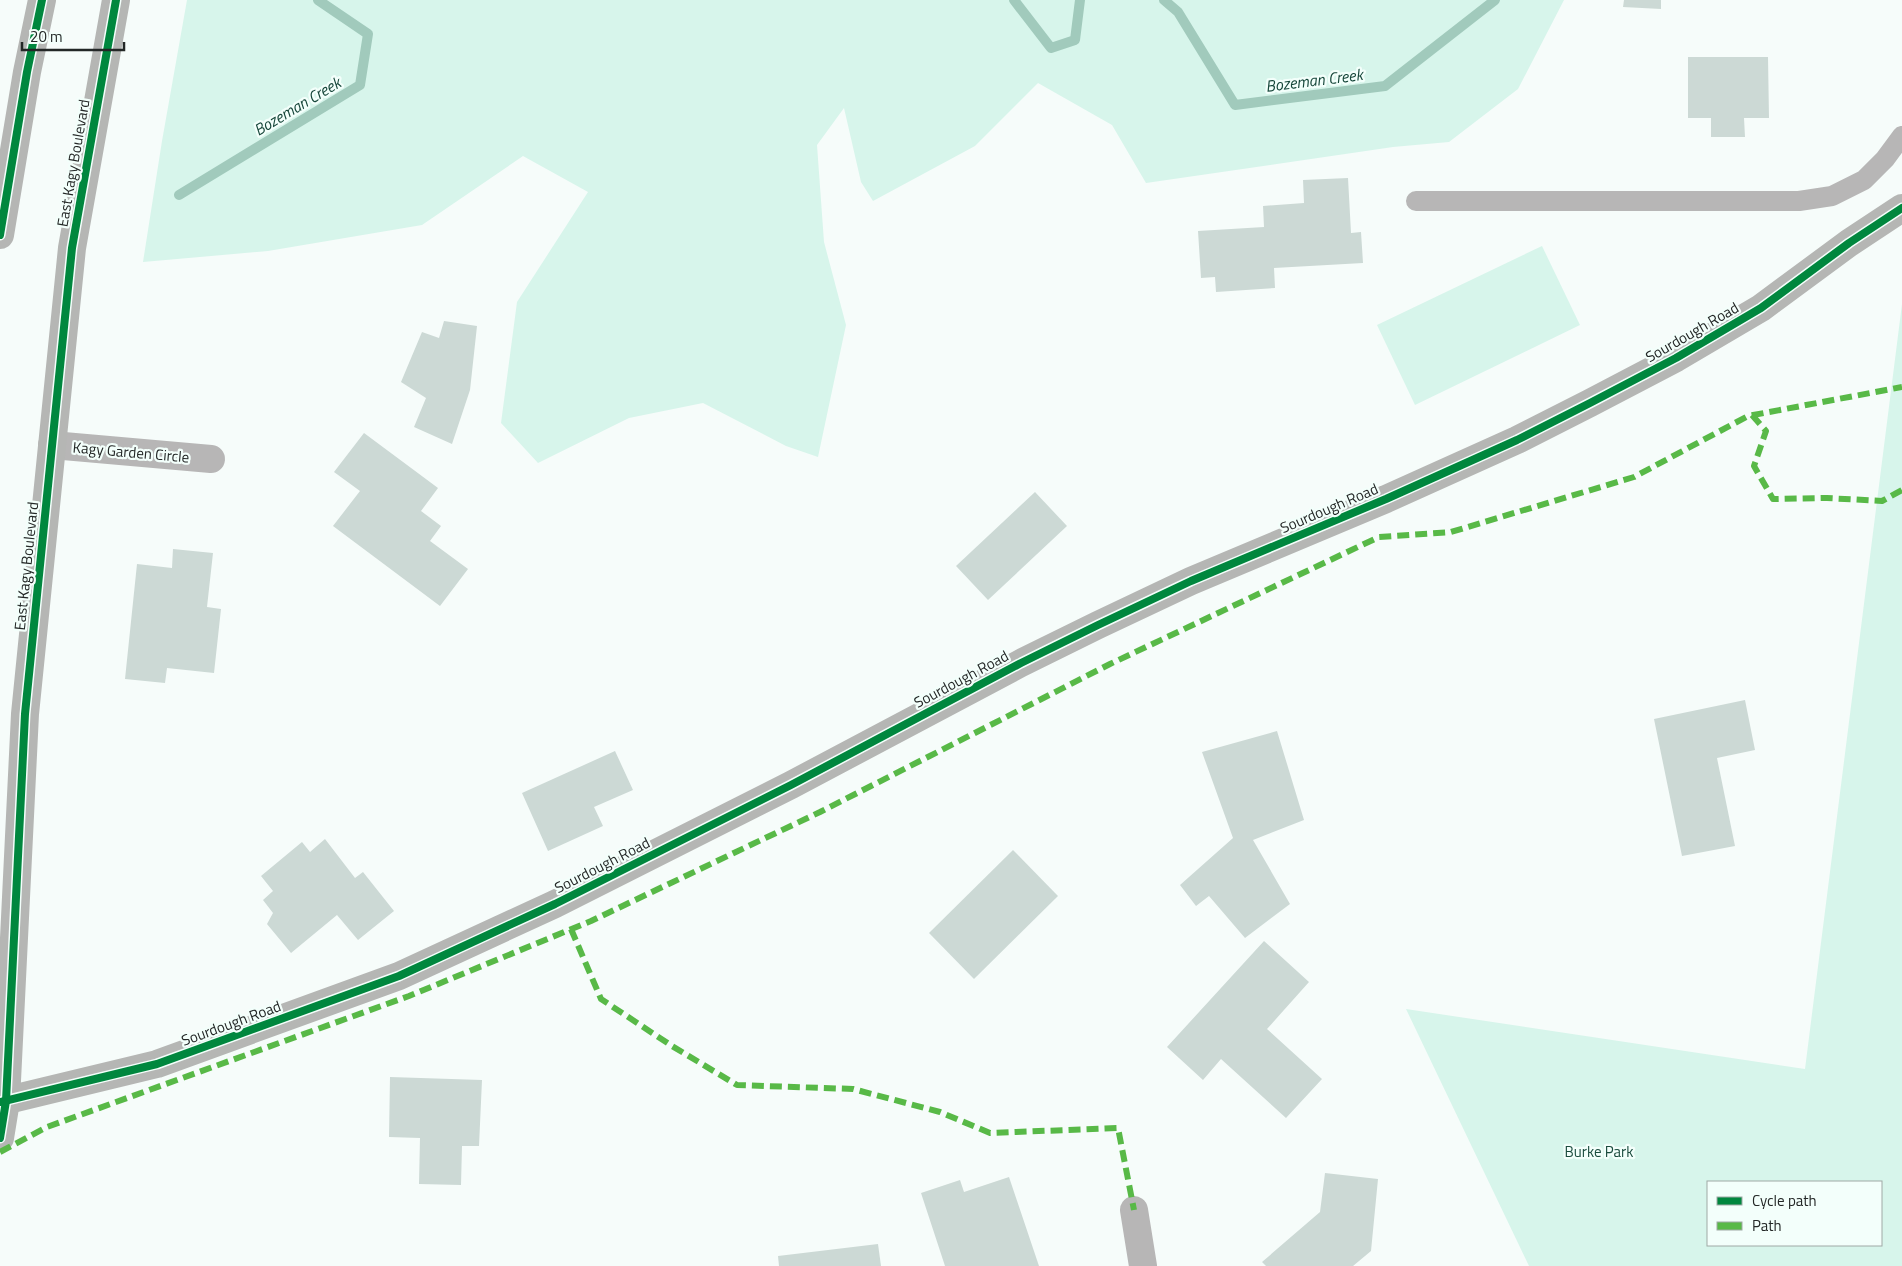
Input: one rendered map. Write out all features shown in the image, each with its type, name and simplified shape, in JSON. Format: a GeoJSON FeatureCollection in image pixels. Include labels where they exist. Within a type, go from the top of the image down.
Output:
{"type":"FeatureCollection","features":[{"type":"Feature","properties":{"kind":"street"},"geometry":{"type":"LineString","coordinates":[[0,235],[27,72],[42,0]]}},
{"type":"Feature","properties":{"kind":"street","name":"East Kagy Boulevard"},"geometry":{"type":"LineString","coordinates":[[0,1138],[25,714],[72,248],[116,0]]}},
{"type":"Feature","properties":{"kind":"street","name":"Sourdough Road"},"geometry":{"type":"LineString","coordinates":[[3,1102],[157,1064],[399,976],[555,904],[790,785],[1021,663],[1098,625],[1191,582],[1386,499],[1518,440],[1590,404],[1676,358],[1761,308],[1849,243],[1902,208]]}},
{"type":"Feature","properties":{"kind":"street","name":"Kagy Garden Circle"},"geometry":{"type":"LineString","coordinates":[[52,446],[211,459]]}},
{"type":"Feature","properties":{"kind":"street"},"geometry":{"type":"LineString","coordinates":[[1134,1210],[1143,1266]]}},
{"type":"Feature","properties":{"kind":"lane"},"geometry":{"type":"LineString","coordinates":[[1416,202],[1799,202],[1832,196],[1864,180],[1885,159],[1902,136]]}},
{"type":"Feature","properties":{"kind":"green space"},"geometry":{"type":"Polygon","coordinates":[[[187,0],[1564,0],[1518,89],[1449,142],[1393,147],[1146,183],[1112,125],[1038,83],[975,146],[873,201],[861,182],[844,108],[817,145],[824,242],[846,325],[818,457],[786,446],[703,403],[629,418],[538,463],[501,423],[517,302],[588,192],[523,156],[422,225],[268,251],[143,262],[187,0]]]}},
{"type":"Feature","properties":{"kind":"green space"},"geometry":{"type":"Polygon","coordinates":[[[1542,246],[1580,325],[1415,405],[1377,325],[1542,246]]]}},
{"type":"Feature","properties":{"kind":"green space","name":"Burke Park"},"geometry":{"type":"Polygon","coordinates":[[[1902,304],[1902,1266],[1529,1266],[1406,1009],[1805,1069],[1902,304]]]}},
{"type":"Feature","properties":{"kind":"building"},"geometry":{"type":"Polygon","coordinates":[[[1624,0],[1661,0],[1661,9],[1623,7],[1624,0]]]}},
{"type":"Feature","properties":{"kind":"building"},"geometry":{"type":"Polygon","coordinates":[[[1688,57],[1768,57],[1769,118],[1744,118],[1745,137],[1711,137],[1711,118],[1688,118],[1688,57]]]}},
{"type":"Feature","properties":{"kind":"building"},"geometry":{"type":"Polygon","coordinates":[[[1348,178],[1351,233],[1361,232],[1363,263],[1274,268],[1275,288],[1216,292],[1215,277],[1201,278],[1198,231],[1264,227],[1263,206],[1304,203],[1303,180],[1348,178]]]}},
{"type":"Feature","properties":{"kind":"building"},"geometry":{"type":"Polygon","coordinates":[[[444,321],[477,326],[470,390],[452,444],[414,427],[426,398],[401,382],[422,332],[439,338],[444,321]]]}},
{"type":"Feature","properties":{"kind":"building"},"geometry":{"type":"Polygon","coordinates":[[[364,433],[438,488],[421,511],[441,526],[430,541],[468,569],[440,606],[333,526],[360,491],[334,472],[364,433]]]}},
{"type":"Feature","properties":{"kind":"building"},"geometry":{"type":"Polygon","coordinates":[[[1035,492],[1067,526],[988,600],[956,566],[1035,492]]]}},
{"type":"Feature","properties":{"kind":"building"},"geometry":{"type":"Polygon","coordinates":[[[173,549],[213,553],[207,607],[221,609],[214,673],[167,668],[165,683],[125,679],[137,564],[172,568],[173,549]]]}},
{"type":"Feature","properties":{"kind":"building"},"geometry":{"type":"Polygon","coordinates":[[[1745,700],[1755,750],[1717,758],[1735,846],[1682,856],[1654,719],[1745,700]]]}},
{"type":"Feature","properties":{"kind":"building"},"geometry":{"type":"Polygon","coordinates":[[[1277,731],[1304,820],[1253,840],[1290,904],[1245,938],[1209,896],[1196,906],[1180,885],[1233,838],[1202,752],[1277,731]]]}},
{"type":"Feature","properties":{"kind":"building"},"geometry":{"type":"Polygon","coordinates":[[[615,751],[633,790],[594,807],[603,826],[548,851],[522,793],[615,751]]]}},
{"type":"Feature","properties":{"kind":"building"},"geometry":{"type":"Polygon","coordinates":[[[325,839],[355,878],[363,872],[394,911],[358,940],[337,915],[291,953],[267,924],[273,913],[263,900],[273,891],[261,876],[302,842],[310,852],[325,839]]]}},
{"type":"Feature","properties":{"kind":"building"},"geometry":{"type":"Polygon","coordinates":[[[1013,850],[1058,896],[974,979],[929,933],[1013,850]]]}},
{"type":"Feature","properties":{"kind":"building"},"geometry":{"type":"Polygon","coordinates":[[[1264,941],[1309,982],[1267,1029],[1322,1079],[1286,1118],[1221,1059],[1203,1080],[1167,1047],[1264,941]]]}},
{"type":"Feature","properties":{"kind":"building"},"geometry":{"type":"Polygon","coordinates":[[[390,1077],[482,1080],[479,1146],[462,1146],[461,1185],[419,1184],[420,1138],[389,1137],[390,1077]]]}},
{"type":"Feature","properties":{"kind":"building"},"geometry":{"type":"Polygon","coordinates":[[[1325,1173],[1378,1179],[1371,1251],[1353,1266],[1266,1266],[1262,1262],[1320,1212],[1325,1173]]]}},
{"type":"Feature","properties":{"kind":"building"},"geometry":{"type":"Polygon","coordinates":[[[1009,1177],[1039,1266],[945,1266],[921,1193],[960,1180],[964,1192],[1009,1177]]]}},
{"type":"Feature","properties":{"kind":"building"},"geometry":{"type":"Polygon","coordinates":[[[878,1244],[881,1266],[779,1266],[778,1256],[878,1244]]]}},
{"type":"Feature","properties":{"kind":"waterway","name":"Bozeman Creek"},"geometry":{"type":"LineString","coordinates":[[179,195],[360,85],[368,34],[318,0]]}},
{"type":"Feature","properties":{"kind":"waterway","name":"Bozeman Creek"},"geometry":{"type":"LineString","coordinates":[[1014,0],[1051,48],[1075,40],[1080,0]]}},
{"type":"Feature","properties":{"kind":"waterway","name":"Bozeman Creek"},"geometry":{"type":"LineString","coordinates":[[1164,0],[1178,12],[1235,105],[1385,86],[1495,0]]}},
{"type":"Feature","properties":{"kind":"marked path"},"geometry":{"type":"LineString","coordinates":[[0,1152],[47,1127],[409,996],[591,921],[820,812],[1110,664],[1379,537],[1451,532],[1634,477],[1748,416],[1902,387]]}},
{"type":"Feature","properties":{"kind":"marked path"},"geometry":{"type":"LineString","coordinates":[[1752,415],[1766,431],[1754,466],[1773,499],[1827,498],[1882,501],[1902,490]]}},
{"type":"Feature","properties":{"kind":"marked path"},"geometry":{"type":"LineString","coordinates":[[571,929],[601,999],[672,1046],[737,1085],[853,1089],[940,1112],[990,1133],[1118,1128],[1134,1210]]}},
{"type":"Feature","properties":{"kind":"cycle path"},"geometry":{"type":"LineString","coordinates":[[0,235],[27,72],[42,0]]}},
{"type":"Feature","properties":{"kind":"cycle path"},"geometry":{"type":"LineString","coordinates":[[0,1138],[6,1101],[25,714],[72,248],[116,0]]}},
{"type":"Feature","properties":{"kind":"cycle path"},"geometry":{"type":"LineString","coordinates":[[0,1102],[157,1064],[399,976],[555,904],[791,785],[1021,663],[1098,625],[1191,581],[1386,499],[1517,440],[1590,403],[1676,358],[1761,308],[1849,243],[1902,208]]}}]}
